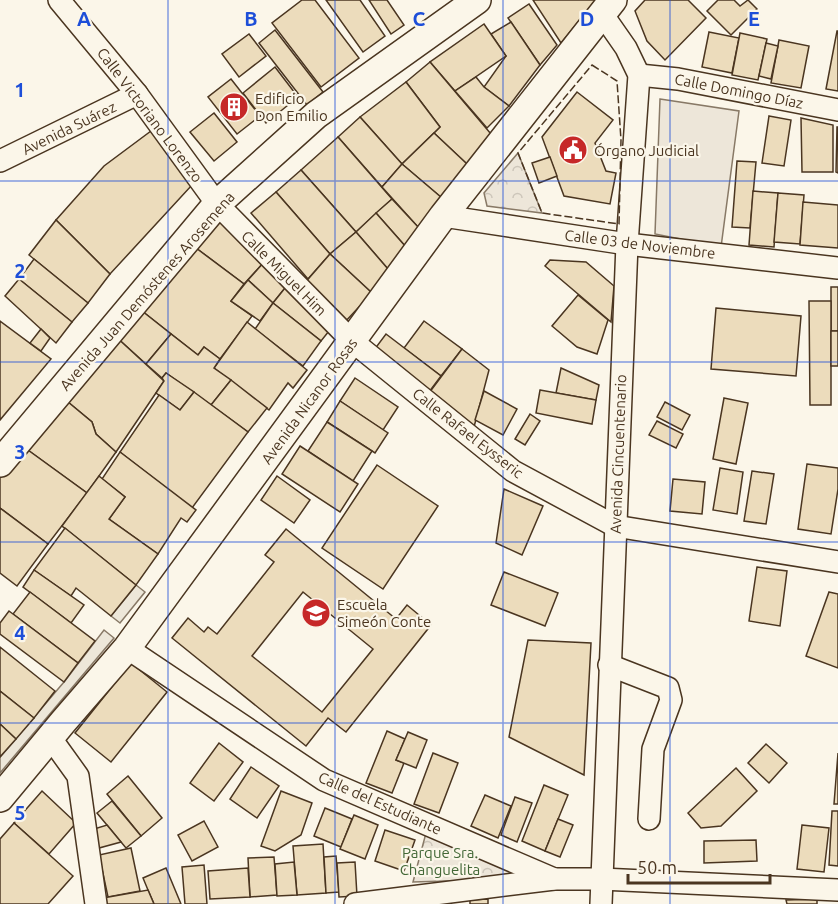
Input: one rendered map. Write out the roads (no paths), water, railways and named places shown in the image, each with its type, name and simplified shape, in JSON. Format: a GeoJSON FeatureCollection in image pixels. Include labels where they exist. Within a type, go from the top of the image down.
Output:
{"type":"FeatureCollection","features":[{"type":"Feature","properties":{"kind":"main road","name":"Avenida Juan Demóstenes Arosemena"},"geometry":{"type":"LineString","coordinates":[[0,463],[217,204],[316,115],[477,0]]}},
{"type":"Feature","properties":{"kind":"main road","name":"Avenida Nicanor Rosas"},"geometry":{"type":"LineString","coordinates":[[0,798],[127,648],[443,216],[608,8]]}},
{"type":"Feature","properties":{"kind":"street","name":"Calle Victoriano Lorenzo"},"geometry":{"type":"LineString","coordinates":[[59,0],[137,94],[217,204]]}},
{"type":"Feature","properties":{"kind":"street","name":"Avenida Cincuentenario"},"geometry":{"type":"LineString","coordinates":[[601,904],[627,244],[639,75],[608,8]]}},
{"type":"Feature","properties":{"kind":"street","name":"Calle Domingo Díaz"},"geometry":{"type":"LineString","coordinates":[[639,75],[678,79],[838,110]]}},
{"type":"Feature","properties":{"kind":"street","name":"Avenida Suárez"},"geometry":{"type":"LineString","coordinates":[[0,161],[137,94]]}},
{"type":"Feature","properties":{"kind":"street","name":"Calle Miguel Him"},"geometry":{"type":"LineString","coordinates":[[217,204],[351,341]]}},
{"type":"Feature","properties":{"kind":"street","name":"Calle 03 de Noviembre"},"geometry":{"type":"LineString","coordinates":[[443,216],[627,244],[838,268]]}},
{"type":"Feature","properties":{"kind":"street","name":"Calle Rafael Eysseric"},"geometry":{"type":"LineString","coordinates":[[351,341],[513,471],[615,526],[838,562]]}},
{"type":"Feature","properties":{"kind":"street","name":"Calle del Estudiante"},"geometry":{"type":"LineString","coordinates":[[127,648],[324,780],[554,879]]}},
{"type":"Feature","properties":{"kind":"street"},"geometry":{"type":"LineString","coordinates":[[609,665],[668,688],[671,700],[653,749],[649,819]]}},
{"type":"Feature","properties":{"kind":"street"},"geometry":{"type":"LineString","coordinates":[[50,737],[78,776],[96,904]]}},
{"type":"Feature","properties":{"kind":"street"},"geometry":{"type":"LineString","coordinates":[[355,904],[554,879],[601,879],[838,890]]}},
{"type":"Feature","properties":{"kind":"place","name":"Edificio Don Emilio"},"geometry":{"type":"Point","coordinates":[234,107]}},
{"type":"Feature","properties":{"kind":"place","name":"Órgano Judicial"},"geometry":{"type":"Point","coordinates":[573,150]}},
{"type":"Feature","properties":{"kind":"place","name":"Escuela Simeón Conte"},"geometry":{"type":"Point","coordinates":[316,613]}},
{"type":"Feature","properties":{"kind":"park label","name":"Parque Sra. Changuelita"},"geometry":{"type":"Point","coordinates":[440,860]}}]}
